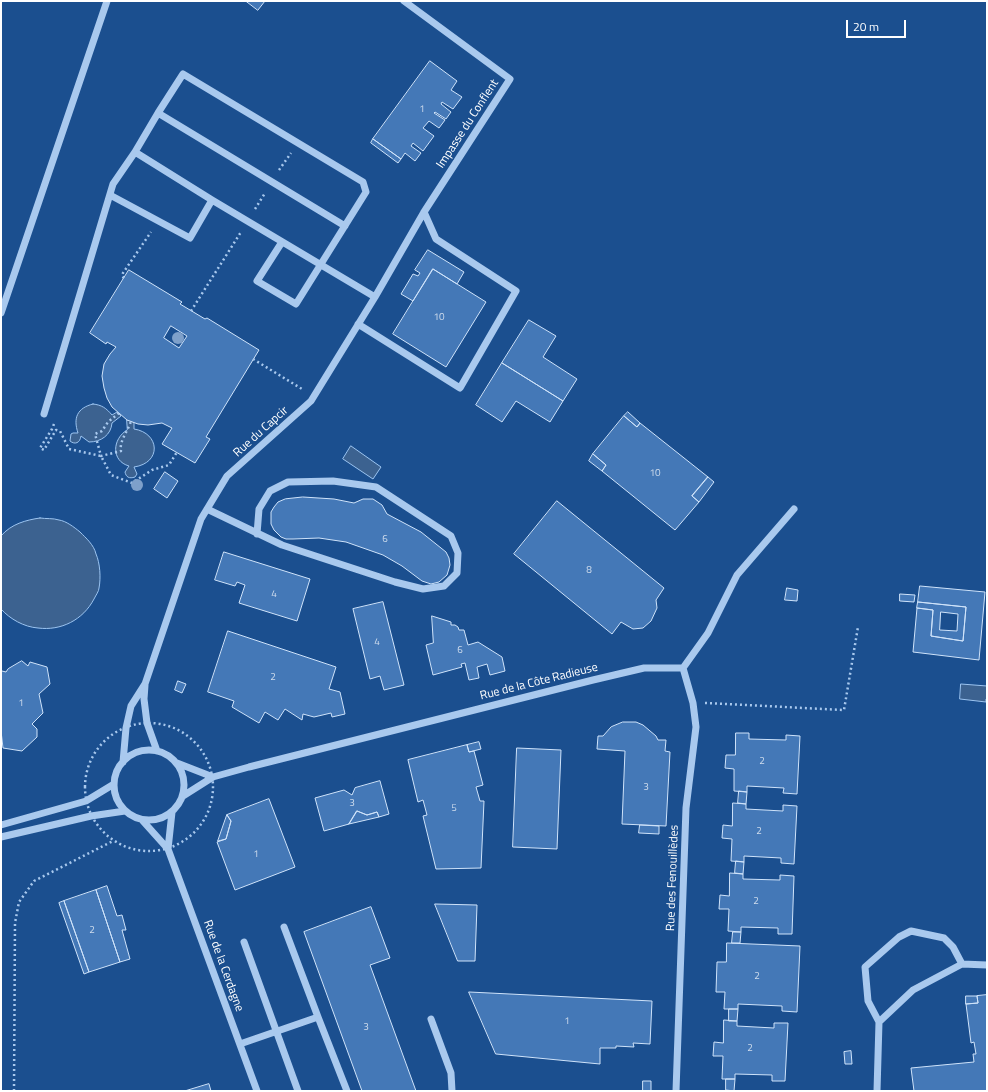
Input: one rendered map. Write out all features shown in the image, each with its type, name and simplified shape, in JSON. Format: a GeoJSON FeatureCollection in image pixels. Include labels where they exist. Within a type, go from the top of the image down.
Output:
{"type":"FeatureCollection","features":[{"type":"Feature","properties":{"kind":"street"},"geometry":{"type":"LineString","coordinates":[[1,313],[107,1]]}},
{"type":"Feature","properties":{"kind":"street","name":"Impasse du Conflent"},"geometry":{"type":"LineString","coordinates":[[404,1],[510,79],[424,212]]}},
{"type":"Feature","properties":{"kind":"street"},"geometry":{"type":"LineString","coordinates":[[44,414],[113,184],[135,152],[183,74],[363,182],[366,192],[296,304],[257,281],[282,242]]}},
{"type":"Feature","properties":{"kind":"street"},"geometry":{"type":"LineString","coordinates":[[158,113],[345,226]]}},
{"type":"Feature","properties":{"kind":"street"},"geometry":{"type":"LineString","coordinates":[[135,152],[212,200],[375,297]]}},
{"type":"Feature","properties":{"kind":"street"},"geometry":{"type":"LineString","coordinates":[[110,195],[190,238],[212,200]]}},
{"type":"Feature","properties":{"kind":"street"},"geometry":{"type":"LineString","coordinates":[[358,324],[460,388],[516,291],[436,239],[424,212]]}},
{"type":"Feature","properties":{"kind":"street","name":"Rue du Capcir"},"geometry":{"type":"LineString","coordinates":[[123,762],[126,728],[131,706],[145,684],[201,519],[228,476],[311,401],[375,297],[424,212]]}},
{"type":"Feature","properties":{"kind":"street"},"geometry":{"type":"LineString","coordinates":[[207,509],[257,534],[282,545],[395,582],[423,589],[444,586],[457,573],[458,553],[452,536],[376,487],[333,481],[288,482],[270,491],[266,497],[259,509],[257,534]]}},
{"type":"Feature","properties":{"kind":"street"},"geometry":{"type":"LineString","coordinates":[[683,668],[708,633],[737,575],[794,509]]}},
{"type":"Feature","properties":{"kind":"street","name":"Rue de la Côte Radieuse"},"geometry":{"type":"LineString","coordinates":[[213,777],[644,668],[683,668]]}},
{"type":"Feature","properties":{"kind":"street","name":"Rue des Fenouillèdes"},"geometry":{"type":"LineString","coordinates":[[676,1091],[686,808],[696,727],[693,703],[683,668]]}},
{"type":"Feature","properties":{"kind":"street","name":"Rue du Capcir"},"geometry":{"type":"LineString","coordinates":[[145,684],[144,698],[147,723],[156,751]]}},
{"type":"Feature","properties":{"kind":"street"},"geometry":{"type":"LineString","coordinates":[[147,750],[156,751],[168,755],[183,773],[185,784],[183,796],[179,805],[163,818],[142,820],[133,817],[125,811],[117,798],[114,784],[116,772],[123,762],[130,756],[147,750]]}},
{"type":"Feature","properties":{"kind":"street"},"geometry":{"type":"LineString","coordinates":[[176,763],[213,777]]}},
{"type":"Feature","properties":{"kind":"street"},"geometry":{"type":"LineString","coordinates":[[183,796],[213,777]]}},
{"type":"Feature","properties":{"kind":"street"},"geometry":{"type":"LineString","coordinates":[[1,825],[86,801],[114,784]]}},
{"type":"Feature","properties":{"kind":"street"},"geometry":{"type":"LineString","coordinates":[[1,837],[91,816],[125,811]]}},
{"type":"Feature","properties":{"kind":"street","name":"Rue de la Cerdagne"},"geometry":{"type":"LineString","coordinates":[[168,849],[172,812]]}},
{"type":"Feature","properties":{"kind":"street","name":"Rue de la Cerdagne"},"geometry":{"type":"LineString","coordinates":[[142,820],[168,849],[257,1091]]}},
{"type":"Feature","properties":{"kind":"street"},"geometry":{"type":"LineString","coordinates":[[284,927],[347,1091]]}},
{"type":"Feature","properties":{"kind":"street"},"geometry":{"type":"LineString","coordinates":[[877,1091],[880,1022],[868,1001],[865,967],[899,937],[911,931],[944,938],[953,947],[962,964]]}},
{"type":"Feature","properties":{"kind":"street"},"geometry":{"type":"LineString","coordinates":[[244,942],[298,1091]]}},
{"type":"Feature","properties":{"kind":"street"},"geometry":{"type":"LineString","coordinates":[[880,1022],[914,990],[962,964],[987,964]]}},
{"type":"Feature","properties":{"kind":"street"},"geometry":{"type":"LineString","coordinates":[[240,1044],[318,1017]]}},
{"type":"Feature","properties":{"kind":"street"},"geometry":{"type":"LineString","coordinates":[[430,1019],[451,1074],[452,1091]]}},
{"type":"Feature","properties":{"kind":"path"},"geometry":{"type":"LineString","coordinates":[[124,278],[122,276],[123,272],[158,221]]}},
{"type":"Feature","properties":{"kind":"path"},"geometry":{"type":"LineString","coordinates":[[253,359],[302,389]]}},
{"type":"Feature","properties":{"kind":"path"},"geometry":{"type":"LineString","coordinates":[[119,413],[108,422],[102,431],[95,434],[101,456],[111,475],[132,483],[152,470],[169,465],[177,452]]}},
{"type":"Feature","properties":{"kind":"path"},"geometry":{"type":"LineString","coordinates":[[52,429],[40,448],[44,450],[56,430],[60,432],[69,449],[101,456],[121,451],[120,448],[123,438],[131,421]]}},
{"type":"Feature","properties":{"kind":"path"},"geometry":{"type":"LineString","coordinates":[[693,703],[844,710],[858,627]]}},
{"type":"Feature","properties":{"kind":"path"},"geometry":{"type":"LineString","coordinates":[[147,723],[162,724],[178,730],[196,744],[207,760],[213,777],[213,797],[208,815],[196,831],[182,842],[168,849],[150,852],[139,851],[113,841],[98,826],[91,816],[86,801],[85,777],[89,764],[97,750],[109,737],[126,728],[147,723]]}},
{"type":"Feature","properties":{"kind":"path"},"geometry":{"type":"LineString","coordinates":[[14,1091],[15,923],[19,902],[34,882],[113,841]]}},
{"type":"Feature","properties":{"kind":"water"},"geometry":{"type":"Polygon","coordinates":[[[93,404],[104,407],[112,415],[117,412],[121,416],[112,423],[110,431],[105,437],[98,441],[89,442],[81,436],[78,442],[75,443],[70,441],[71,434],[78,433],[76,418],[78,414],[83,408],[93,404]]]}},
{"type":"Feature","properties":{"kind":"water"},"geometry":{"type":"Polygon","coordinates":[[[127,420],[134,422],[134,429],[149,436],[153,442],[154,448],[153,454],[149,460],[134,467],[137,474],[135,477],[131,478],[126,475],[125,472],[129,466],[119,460],[116,450],[118,439],[127,430],[127,420]]]}},
{"type":"Feature","properties":{"kind":"water"},"geometry":{"type":"Polygon","coordinates":[[[351,446],[381,467],[373,479],[343,459],[351,446]]]}},
{"type":"Feature","properties":{"kind":"water"},"geometry":{"type":"Polygon","coordinates":[[[40,518],[62,521],[70,524],[78,530],[94,548],[99,566],[99,589],[89,606],[78,618],[63,626],[55,628],[38,628],[28,626],[13,619],[1,609],[1,536],[9,528],[19,523],[40,518]]]}},
{"type":"Feature","properties":{"kind":"water"},"geometry":{"type":"Polygon","coordinates":[[[961,684],[987,686],[986,702],[960,699],[961,684]]]}},
{"type":"Feature","properties":{"kind":"building"},"geometry":{"type":"Polygon","coordinates":[[[246,1],[265,1],[258,10],[246,1]]]}},
{"type":"Feature","properties":{"kind":"building"},"geometry":{"type":"Polygon","coordinates":[[[430,61],[457,81],[451,90],[462,97],[453,109],[442,102],[441,104],[451,112],[446,119],[435,112],[434,113],[445,120],[439,128],[429,121],[423,128],[434,136],[423,151],[413,143],[411,146],[421,153],[415,161],[405,153],[401,159],[373,139],[430,61]]]}},
{"type":"Feature","properties":{"kind":"building"},"geometry":{"type":"Polygon","coordinates":[[[373,139],[401,159],[398,163],[371,143],[373,139]]]}},
{"type":"Feature","properties":{"kind":"building"},"geometry":{"type":"Polygon","coordinates":[[[428,250],[464,272],[457,284],[433,269],[413,301],[401,294],[413,274],[418,276],[420,273],[415,270],[428,250]]]}},
{"type":"Feature","properties":{"kind":"building"},"geometry":{"type":"Polygon","coordinates":[[[433,269],[486,302],[446,367],[393,334],[433,269]]]}},
{"type":"Feature","properties":{"kind":"building"},"geometry":{"type":"Polygon","coordinates":[[[129,270],[182,302],[180,304],[205,319],[207,318],[259,350],[206,437],[210,439],[195,463],[162,444],[172,428],[162,423],[148,425],[138,424],[127,420],[112,407],[107,398],[102,376],[104,364],[116,347],[107,342],[106,344],[90,333],[129,270]],[[171,326],[164,338],[179,348],[187,336],[171,326]]]}},
{"type":"Feature","properties":{"kind":"building"},"geometry":{"type":"Polygon","coordinates":[[[529,320],[556,336],[543,357],[577,379],[563,401],[502,363],[529,320]]]}},
{"type":"Feature","properties":{"kind":"building"},"geometry":{"type":"Polygon","coordinates":[[[502,363],[563,401],[550,422],[516,401],[502,422],[476,405],[502,363]]]}},
{"type":"Feature","properties":{"kind":"building"},"geometry":{"type":"Polygon","coordinates":[[[628,412],[640,423],[637,427],[624,416],[628,412]]]}},
{"type":"Feature","properties":{"kind":"building"},"geometry":{"type":"Polygon","coordinates":[[[624,416],[637,427],[640,423],[708,477],[692,496],[699,502],[675,530],[602,471],[606,465],[593,454],[624,416]]]}},
{"type":"Feature","properties":{"kind":"building"},"geometry":{"type":"Polygon","coordinates":[[[593,454],[606,465],[602,471],[589,461],[593,454]]]}},
{"type":"Feature","properties":{"kind":"building"},"geometry":{"type":"Polygon","coordinates":[[[165,472],[178,481],[167,498],[154,489],[165,472]]]}},
{"type":"Feature","properties":{"kind":"building"},"geometry":{"type":"Polygon","coordinates":[[[708,477],[714,482],[699,502],[692,496],[708,477]]]}},
{"type":"Feature","properties":{"kind":"building"},"geometry":{"type":"Polygon","coordinates":[[[303,497],[334,499],[354,503],[363,499],[373,499],[382,505],[387,514],[421,532],[446,552],[450,565],[447,575],[439,582],[431,584],[422,581],[402,566],[383,555],[346,542],[319,538],[286,539],[281,537],[274,530],[271,524],[271,512],[278,502],[285,499],[303,497]]]}},
{"type":"Feature","properties":{"kind":"building"},"geometry":{"type":"Polygon","coordinates":[[[557,501],[664,588],[656,600],[657,608],[651,621],[643,628],[633,629],[621,622],[612,634],[514,554],[557,501]]]}},
{"type":"Feature","properties":{"kind":"building"},"geometry":{"type":"Polygon","coordinates":[[[224,552],[310,579],[297,621],[239,603],[245,585],[237,582],[235,586],[215,580],[224,552]]]}},
{"type":"Feature","properties":{"kind":"building"},"geometry":{"type":"Polygon","coordinates":[[[920,586],[985,592],[979,660],[913,652],[917,608],[933,610],[931,636],[963,641],[966,607],[918,602],[920,586]]]}},
{"type":"Feature","properties":{"kind":"building"},"geometry":{"type":"Polygon","coordinates":[[[787,588],[798,590],[797,601],[785,600],[787,588]]]}},
{"type":"Feature","properties":{"kind":"building"},"geometry":{"type":"Polygon","coordinates":[[[900,594],[915,595],[914,602],[900,601],[900,594]]]}},
{"type":"Feature","properties":{"kind":"building"},"geometry":{"type":"Polygon","coordinates":[[[383,602],[404,685],[384,690],[380,676],[370,679],[353,609],[383,602]]]}},
{"type":"Feature","properties":{"kind":"building"},"geometry":{"type":"Polygon","coordinates":[[[918,602],[966,607],[963,641],[931,636],[933,610],[917,608],[918,602]],[[941,612],[940,630],[957,631],[958,614],[941,612]]]}},
{"type":"Feature","properties":{"kind":"building"},"geometry":{"type":"Polygon","coordinates":[[[432,616],[451,622],[451,625],[455,625],[459,630],[464,630],[468,645],[478,642],[502,657],[505,671],[490,675],[487,664],[477,667],[479,678],[469,680],[465,663],[461,664],[462,667],[433,675],[426,645],[433,643],[432,616]]]}},
{"type":"Feature","properties":{"kind":"building"},"geometry":{"type":"Polygon","coordinates":[[[228,631],[336,667],[329,689],[340,692],[345,714],[332,717],[331,713],[314,717],[303,714],[302,720],[285,709],[278,720],[265,712],[259,723],[232,707],[234,701],[208,692],[228,631]]]}},
{"type":"Feature","properties":{"kind":"building"},"geometry":{"type":"Polygon","coordinates":[[[22,661],[28,666],[30,662],[47,667],[50,684],[39,694],[43,713],[32,724],[37,729],[37,737],[22,751],[3,748],[1,731],[1,672],[6,672],[8,669],[22,661]]]}},
{"type":"Feature","properties":{"kind":"building"},"geometry":{"type":"Polygon","coordinates":[[[178,681],[186,684],[182,693],[175,690],[178,681]]]}},
{"type":"Feature","properties":{"kind":"building"},"geometry":{"type":"Polygon","coordinates":[[[623,722],[636,722],[643,725],[656,736],[658,740],[666,740],[665,751],[670,752],[666,826],[622,824],[625,751],[597,749],[598,736],[603,736],[611,727],[623,722]]]}},
{"type":"Feature","properties":{"kind":"building"},"geometry":{"type":"Polygon","coordinates":[[[736,733],[749,733],[749,739],[786,740],[786,735],[800,736],[797,794],[783,793],[784,788],[747,786],[747,792],[734,791],[734,769],[725,768],[726,755],[735,755],[736,733]]]}},
{"type":"Feature","properties":{"kind":"building"},"geometry":{"type":"Polygon","coordinates":[[[479,742],[481,749],[469,752],[467,745],[479,742]]]}},
{"type":"Feature","properties":{"kind":"building"},"geometry":{"type":"Polygon","coordinates":[[[467,745],[469,752],[474,751],[483,785],[476,787],[480,801],[484,801],[481,868],[436,869],[423,816],[427,815],[423,800],[418,802],[408,760],[467,745]]]}},
{"type":"Feature","properties":{"kind":"building"},"geometry":{"type":"Polygon","coordinates":[[[517,748],[561,750],[557,849],[513,847],[517,748]]]}},
{"type":"Feature","properties":{"kind":"building"},"geometry":{"type":"Polygon","coordinates":[[[380,781],[389,814],[379,817],[377,812],[367,815],[357,811],[349,824],[324,831],[315,798],[344,790],[352,795],[355,788],[380,781]]]}},
{"type":"Feature","properties":{"kind":"building"},"geometry":{"type":"Polygon","coordinates":[[[739,791],[747,792],[746,804],[738,803],[739,791]]]}},
{"type":"Feature","properties":{"kind":"building"},"geometry":{"type":"Polygon","coordinates":[[[269,799],[295,867],[235,890],[217,842],[226,839],[231,821],[227,815],[269,799]]]}},
{"type":"Feature","properties":{"kind":"building"},"geometry":{"type":"Polygon","coordinates":[[[733,803],[746,804],[746,809],[783,811],[783,805],[797,806],[794,864],[781,863],[781,858],[744,856],[744,862],[731,861],[732,839],[722,838],[723,825],[732,826],[733,803]]]}},
{"type":"Feature","properties":{"kind":"building"},"geometry":{"type":"Polygon","coordinates":[[[357,811],[367,815],[377,812],[379,817],[349,824],[357,811]]]}},
{"type":"Feature","properties":{"kind":"building"},"geometry":{"type":"Polygon","coordinates":[[[227,815],[231,821],[226,839],[218,841],[227,815]]]}},
{"type":"Feature","properties":{"kind":"building"},"geometry":{"type":"Polygon","coordinates":[[[640,825],[659,826],[659,834],[639,833],[640,825]]]}},
{"type":"Feature","properties":{"kind":"building"},"geometry":{"type":"Polygon","coordinates":[[[736,861],[744,862],[743,874],[735,873],[736,861]]]}},
{"type":"Feature","properties":{"kind":"building"},"geometry":{"type":"Polygon","coordinates":[[[730,873],[743,874],[743,879],[780,880],[780,875],[794,876],[792,934],[778,934],[778,928],[741,927],[741,932],[728,931],[729,909],[719,909],[720,895],[729,896],[730,873]]]}},
{"type":"Feature","properties":{"kind":"building"},"geometry":{"type":"Polygon","coordinates":[[[107,886],[117,916],[122,915],[126,930],[122,930],[130,959],[120,962],[96,890],[107,886]]]}},
{"type":"Feature","properties":{"kind":"building"},"geometry":{"type":"Polygon","coordinates":[[[96,890],[120,962],[89,972],[64,901],[96,890]]]}},
{"type":"Feature","properties":{"kind":"building"},"geometry":{"type":"Polygon","coordinates":[[[64,901],[89,972],[84,974],[59,903],[64,901]]]}},
{"type":"Feature","properties":{"kind":"building"},"geometry":{"type":"Polygon","coordinates":[[[435,904],[477,905],[475,961],[458,961],[435,904]]]}},
{"type":"Feature","properties":{"kind":"building"},"geometry":{"type":"Polygon","coordinates":[[[371,907],[390,958],[370,965],[416,1091],[362,1091],[304,932],[371,907]]]}},
{"type":"Feature","properties":{"kind":"building"},"geometry":{"type":"Polygon","coordinates":[[[733,932],[741,932],[740,943],[732,943],[733,932]]]}},
{"type":"Feature","properties":{"kind":"building"},"geometry":{"type":"Polygon","coordinates":[[[727,943],[800,946],[797,1012],[782,1011],[782,1006],[738,1004],[738,1009],[724,1009],[725,992],[716,992],[717,962],[726,962],[727,943]]]}},
{"type":"Feature","properties":{"kind":"building"},"geometry":{"type":"Polygon","coordinates":[[[469,992],[652,1001],[650,1044],[633,1043],[634,1047],[616,1046],[616,1048],[600,1048],[600,1064],[496,1054],[469,992]]]}},
{"type":"Feature","properties":{"kind":"building"},"geometry":{"type":"Polygon","coordinates":[[[987,995],[987,1091],[914,1091],[911,1068],[974,1062],[973,1054],[976,1054],[974,1042],[971,1043],[966,1004],[978,1003],[977,996],[987,995]]]}},
{"type":"Feature","properties":{"kind":"building"},"geometry":{"type":"Polygon","coordinates":[[[966,996],[977,996],[978,1003],[966,1004],[966,996]]]}},
{"type":"Feature","properties":{"kind":"building"},"geometry":{"type":"Polygon","coordinates":[[[729,1009],[738,1009],[737,1021],[729,1021],[729,1009]]]}},
{"type":"Feature","properties":{"kind":"building"},"geometry":{"type":"Polygon","coordinates":[[[724,1020],[737,1021],[737,1026],[774,1028],[774,1023],[788,1023],[785,1081],[772,1081],[772,1075],[735,1074],[735,1079],[722,1079],[723,1056],[713,1056],[714,1042],[723,1043],[724,1020]]]}},
{"type":"Feature","properties":{"kind":"building"},"geometry":{"type":"Polygon","coordinates":[[[851,1051],[852,1064],[845,1064],[844,1052],[851,1051]]]}},
{"type":"Feature","properties":{"kind":"building"},"geometry":{"type":"Polygon","coordinates":[[[726,1079],[735,1079],[734,1091],[726,1090],[726,1079]]]}},
{"type":"Feature","properties":{"kind":"building"},"geometry":{"type":"Polygon","coordinates":[[[643,1081],[651,1081],[651,1091],[643,1091],[643,1081]]]}},
{"type":"Feature","properties":{"kind":"building"},"geometry":{"type":"Polygon","coordinates":[[[209,1084],[211,1091],[185,1091],[209,1084]]]}}]}
